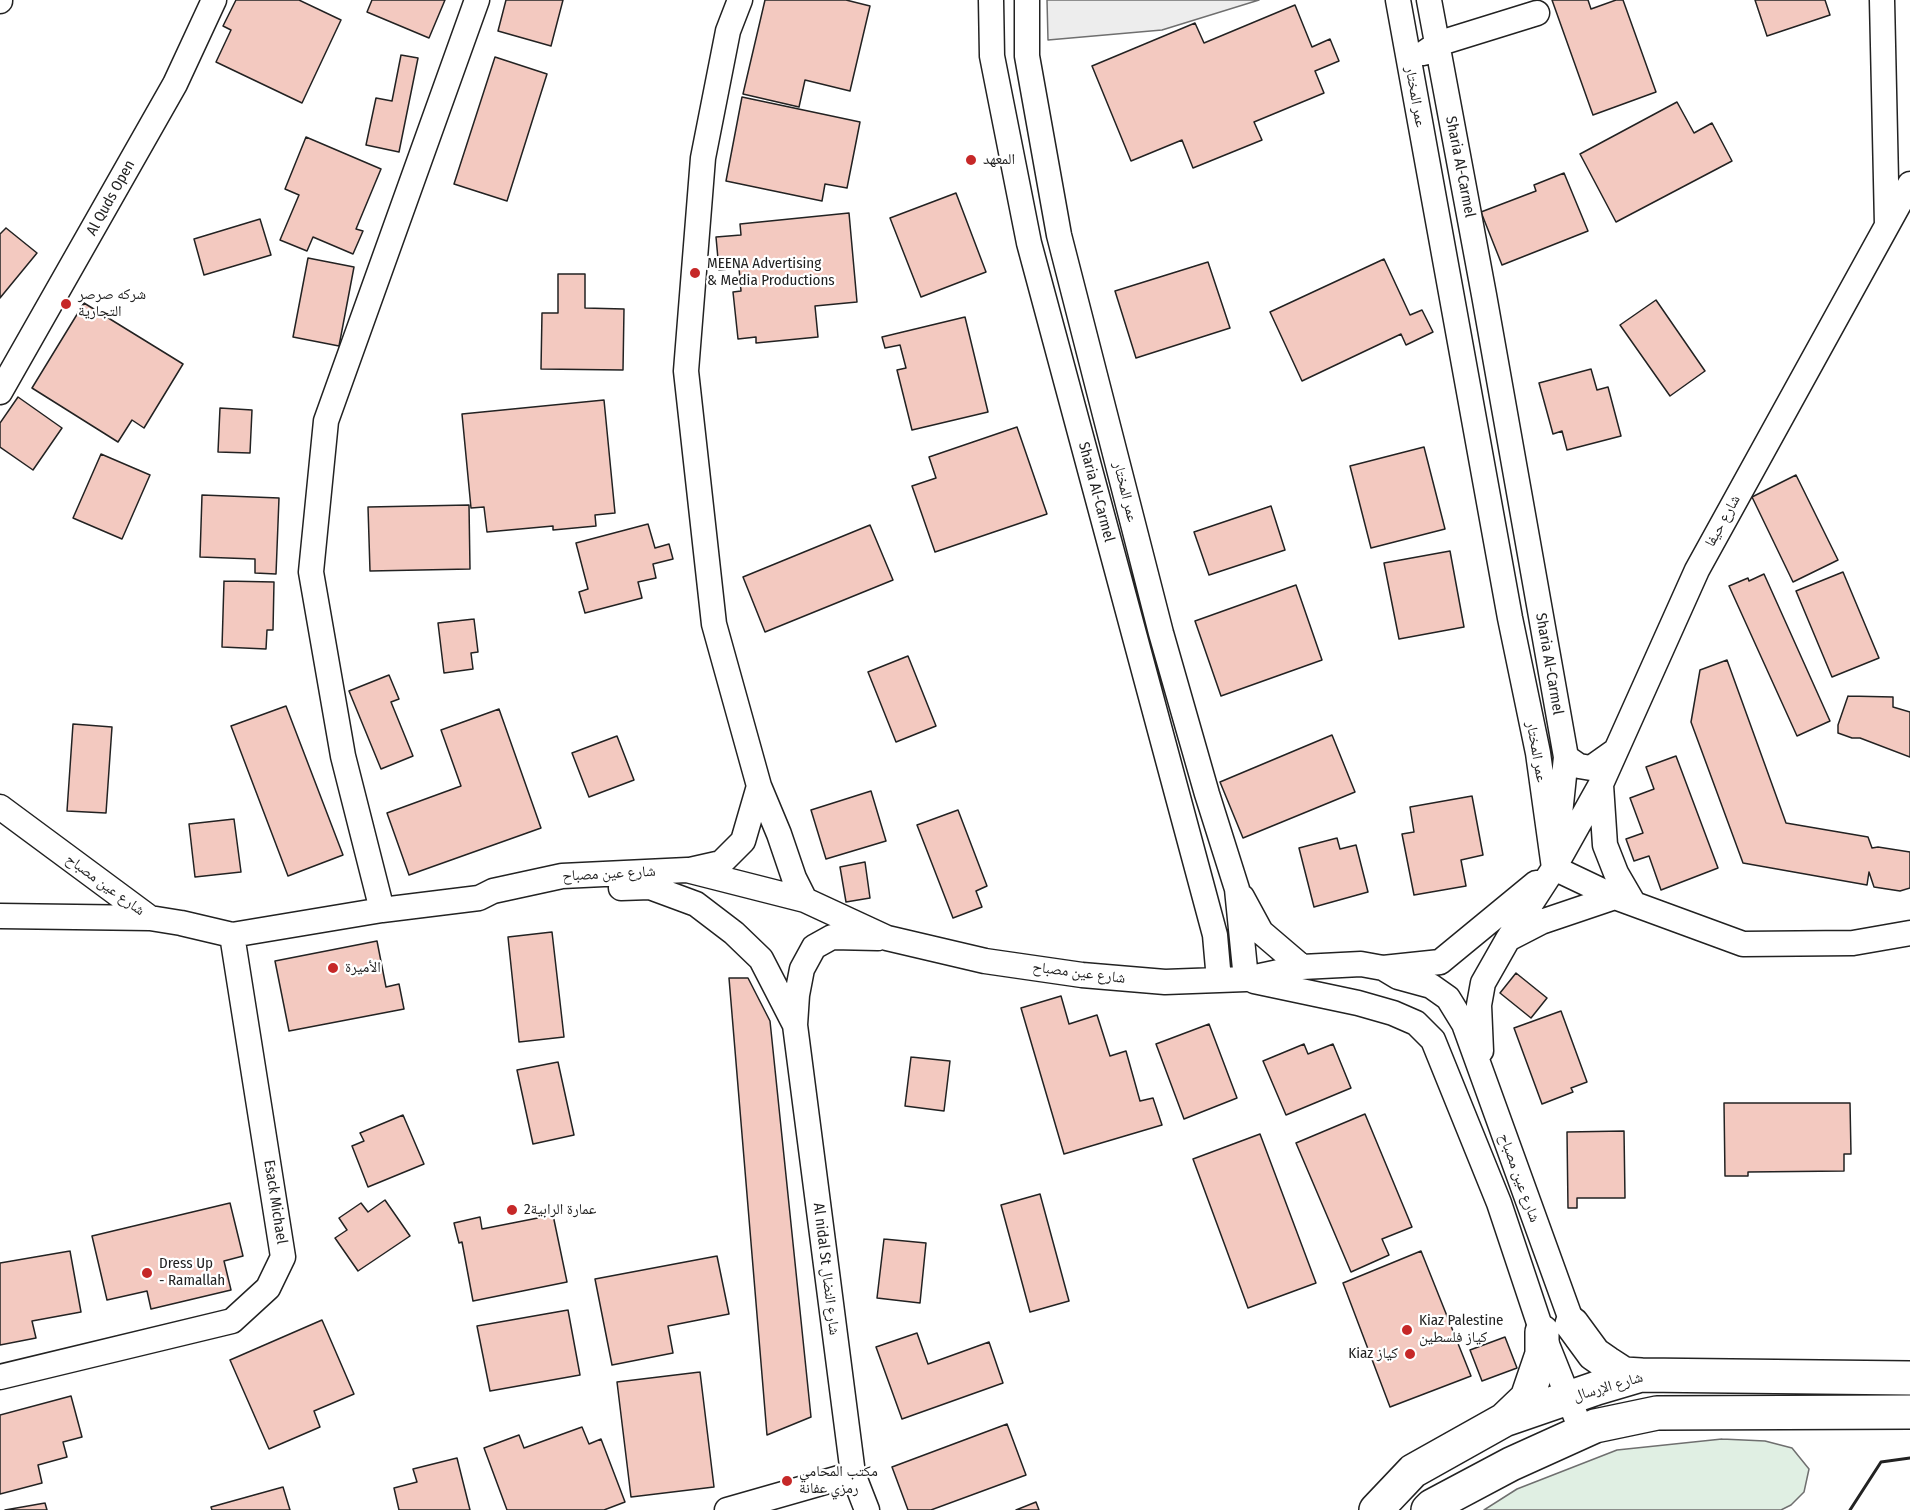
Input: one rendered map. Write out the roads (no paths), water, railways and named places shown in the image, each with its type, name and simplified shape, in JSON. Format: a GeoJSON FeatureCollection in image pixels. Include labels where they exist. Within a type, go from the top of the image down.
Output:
{"type":"FeatureCollection","features":[{"type":"Feature","properties":{"kind":"main road"},"geometry":{"type":"LineString","coordinates":[[1504,1420],[1527,1398],[1542,1354],[1557,1328],[1624,1374],[1641,1376]]}},
{"type":"Feature","properties":{"kind":"main road","name":"شارع الإرسال"},"geometry":{"type":"LineString","coordinates":[[1376,1510],[1413,1471],[1504,1420],[1641,1376],[1910,1378]]}},
{"type":"Feature","properties":{"kind":"main road"},"geometry":{"type":"LineString","coordinates":[[1428,1510],[1511,1464],[1594,1428],[1658,1413],[1910,1412]]}},
{"type":"Feature","properties":{"kind":"street","name":"Al Quds Open"},"geometry":{"type":"LineString","coordinates":[[0,392],[176,84],[214,0]]}},
{"type":"Feature","properties":{"kind":"street"},"geometry":{"type":"LineString","coordinates":[[382,910],[343,756],[311,572],[326,421],[477,0]]}},
{"type":"Feature","properties":{"kind":"street"},"geometry":{"type":"LineString","coordinates":[[740,0],[728,31],[703,158],[686,371],[714,624],[759,786],[794,878],[805,900]]}},
{"type":"Feature","properties":{"kind":"street","name":"Sharia Al-Carmel"},"geometry":{"type":"LineString","coordinates":[[991,0],[992,56],[1029,243],[1213,925],[1219,980]]}},
{"type":"Feature","properties":{"kind":"street","name":"عمر المختار"},"geometry":{"type":"LineString","coordinates":[[1027,0],[1027,56],[1059,235],[1161,633],[1207,794],[1237,888],[1246,979]]}},
{"type":"Feature","properties":{"kind":"street","name":"عمر المختار"},"geometry":{"type":"LineString","coordinates":[[1398,0],[1510,618],[1538,753],[1554,868]]}},
{"type":"Feature","properties":{"kind":"street","name":"Sharia Al-Carmel"},"geometry":{"type":"LineString","coordinates":[[1429,0],[1566,757],[1554,868]]}},
{"type":"Feature","properties":{"kind":"street"},"geometry":{"type":"LineString","coordinates":[[1882,0],[1887,225]]}},
{"type":"Feature","properties":{"kind":"street"},"geometry":{"type":"LineString","coordinates":[[1409,62],[1437,44],[1537,13]]}},
{"type":"Feature","properties":{"kind":"street","name":"شارع حيفا"},"geometry":{"type":"LineString","coordinates":[[1482,1074],[1479,1005],[1483,983],[1508,939],[1554,868],[1601,784],[1697,570],[1910,184]]}},
{"type":"Feature","properties":{"kind":"street"},"geometry":{"type":"LineString","coordinates":[[1566,757],[1579,766],[1591,768],[1615,751]]}},
{"type":"Feature","properties":{"kind":"street"},"geometry":{"type":"LineString","coordinates":[[1601,784],[1605,844],[1624,901]]}},
{"type":"Feature","properties":{"kind":"street"},"geometry":{"type":"LineString","coordinates":[[687,870],[721,863],[743,841],[759,786]]}},
{"type":"Feature","properties":{"kind":"street","name":"شارع عين مصباح"},"geometry":{"type":"LineString","coordinates":[[0,807],[150,918],[232,935],[382,910],[479,897],[493,891],[562,876],[687,870],[805,900],[887,938],[986,961],[1082,975],[1165,982],[1246,979],[1302,967],[1361,964],[1383,968],[1398,977],[1431,986],[1448,998],[1464,1024],[1482,1074],[1557,1328]]}},
{"type":"Feature","properties":{"kind":"street"},"geometry":{"type":"LineString","coordinates":[[1433,1040],[1429,1011],[1431,986],[1440,962],[1554,868],[1624,901],[1743,944],[1853,943],[1910,933]]}},
{"type":"Feature","properties":{"kind":"street"},"geometry":{"type":"LineString","coordinates":[[493,891],[650,887],[696,904],[734,933],[761,959],[795,1025]]}},
{"type":"Feature","properties":{"kind":"street"},"geometry":{"type":"LineString","coordinates":[[1237,888],[1261,932],[1302,967]]}},
{"type":"Feature","properties":{"kind":"street"},"geometry":{"type":"LineString","coordinates":[[1508,939],[1541,922],[1624,901]]}},
{"type":"Feature","properties":{"kind":"street"},"geometry":{"type":"LineString","coordinates":[[0,915],[150,918]]}},
{"type":"Feature","properties":{"kind":"street","name":"Esack Michael"},"geometry":{"type":"LineString","coordinates":[[0,1377],[232,1321],[268,1288],[284,1257],[232,935]]}},
{"type":"Feature","properties":{"kind":"street"},"geometry":{"type":"LineString","coordinates":[[795,1025],[802,969],[814,947],[832,937],[887,938]]}},
{"type":"Feature","properties":{"kind":"street"},"geometry":{"type":"LineString","coordinates":[[1383,968],[1440,962]]}},
{"type":"Feature","properties":{"kind":"street","name":"شارع عين مصباح"},"geometry":{"type":"LineString","coordinates":[[1246,979],[1358,1003],[1393,1013],[1416,1023],[1433,1040],[1499,1203],[1557,1328],[1583,1393],[1594,1428]]}},
{"type":"Feature","properties":{"kind":"street","name":"Al nidal St شارع النضال"},"geometry":{"type":"LineString","coordinates":[[795,1025],[853,1474],[867,1510]]}},
{"type":"Feature","properties":{"kind":"street"},"geometry":{"type":"LineString","coordinates":[[727,1510],[853,1474]]}},
{"type":"Feature","properties":{"kind":"place","name":"المعهد"},"geometry":{"type":"Point","coordinates":[971,160]}},
{"type":"Feature","properties":{"kind":"place","name":"MEENA Advertising & Media Productions"},"geometry":{"type":"Point","coordinates":[695,273]}},
{"type":"Feature","properties":{"kind":"place","name":"شركه صرصر التجارية"},"geometry":{"type":"Point","coordinates":[66,304]}},
{"type":"Feature","properties":{"kind":"place","name":"الأميرة"},"geometry":{"type":"Point","coordinates":[333,968]}},
{"type":"Feature","properties":{"kind":"place","name":"عمارة الرابية2"},"geometry":{"type":"Point","coordinates":[512,1210]}},
{"type":"Feature","properties":{"kind":"place","name":"Dress Up - Ramallah"},"geometry":{"type":"Point","coordinates":[147,1273]}},
{"type":"Feature","properties":{"kind":"place","name":"Kiaz Palestine كياز فلسطين"},"geometry":{"type":"Point","coordinates":[1407,1330]}},
{"type":"Feature","properties":{"kind":"place","name":"Kiaz كياز"},"geometry":{"type":"Point","coordinates":[1410,1354]}},
{"type":"Feature","properties":{"kind":"place","name":"مكتب المحامي رمزي عفانة"},"geometry":{"type":"Point","coordinates":[787,1481]}}]}
